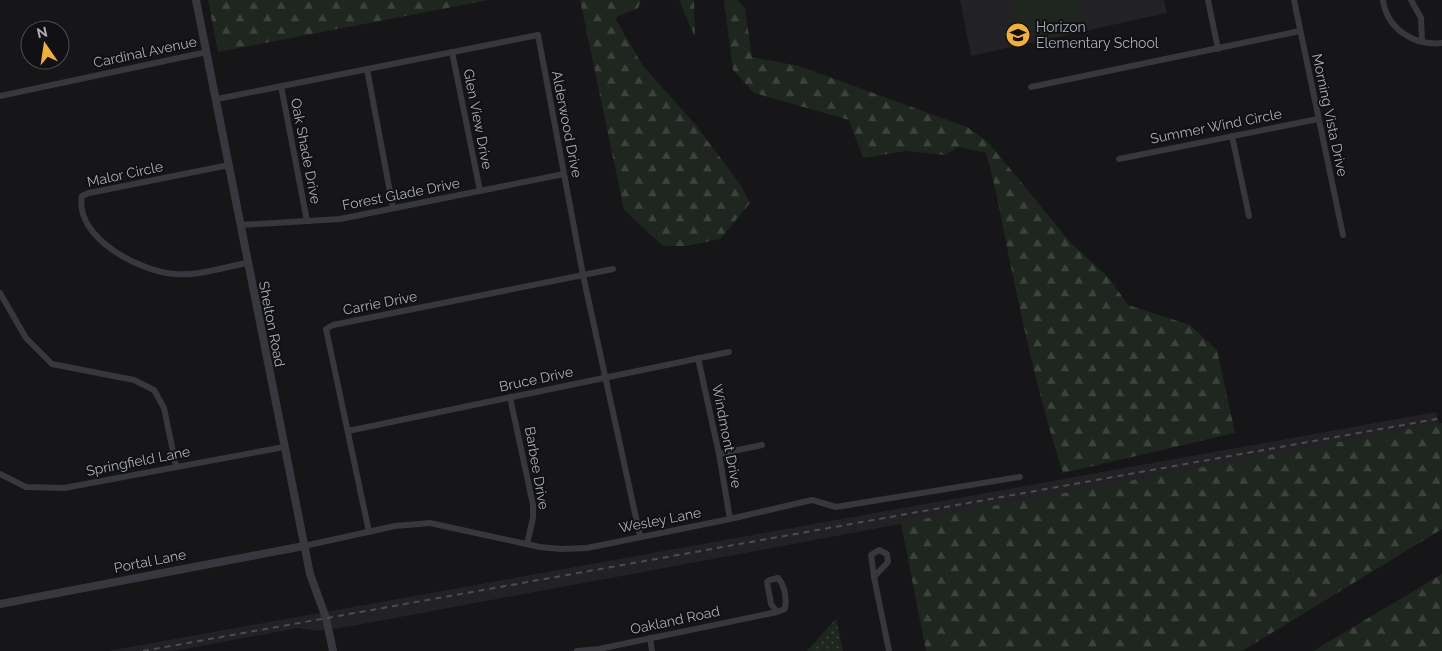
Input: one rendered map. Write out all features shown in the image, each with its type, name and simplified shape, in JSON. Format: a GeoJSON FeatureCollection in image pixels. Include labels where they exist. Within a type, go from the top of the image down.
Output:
{"type":"FeatureCollection","features":[{"type":"Feature","properties":{"kind":"street","name":"Shelton Road"},"geometry":{"type":"LineString","coordinates":[[196,0],[304,546],[310,574],[326,618],[333,651]]}},
{"type":"Feature","properties":{"kind":"street"},"geometry":{"type":"LineString","coordinates":[[1208,0],[1218,49]]}},
{"type":"Feature","properties":{"kind":"street","name":"Morning Vista Drive"},"geometry":{"type":"LineString","coordinates":[[1294,0],[1342,236]]}},
{"type":"Feature","properties":{"kind":"street"},"geometry":{"type":"LineString","coordinates":[[1383,0],[1387,14],[1401,33],[1422,41],[1442,43]]}},
{"type":"Feature","properties":{"kind":"street"},"geometry":{"type":"LineString","coordinates":[[1411,0],[1421,18],[1422,41]]}},
{"type":"Feature","properties":{"kind":"street"},"geometry":{"type":"LineString","coordinates":[[1032,87],[1300,32]]}},
{"type":"Feature","properties":{"kind":"street","name":"Alderwood Drive"},"geometry":{"type":"LineString","coordinates":[[217,99],[538,36],[584,275],[640,536]]}},
{"type":"Feature","properties":{"kind":"street","name":"Cardinal Avenue"},"geometry":{"type":"LineString","coordinates":[[0,96],[207,52]]}},
{"type":"Feature","properties":{"kind":"street","name":"Glen View Drive"},"geometry":{"type":"LineString","coordinates":[[452,52],[480,191]]}},
{"type":"Feature","properties":{"kind":"street"},"geometry":{"type":"LineString","coordinates":[[367,69],[393,208]]}},
{"type":"Feature","properties":{"kind":"street","name":"Oak Shade Drive"},"geometry":{"type":"LineString","coordinates":[[281,86],[307,221]]}},
{"type":"Feature","properties":{"kind":"street","name":"Summer Wind Circle"},"geometry":{"type":"LineString","coordinates":[[1119,158],[1318,119]]}},
{"type":"Feature","properties":{"kind":"street"},"geometry":{"type":"LineString","coordinates":[[1232,136],[1249,216]]}},
{"type":"Feature","properties":{"kind":"street","name":"Malor Circle"},"geometry":{"type":"LineString","coordinates":[[229,165],[89,193],[82,196],[81,202],[89,226],[102,243],[158,272],[196,273],[247,263]]}},
{"type":"Feature","properties":{"kind":"street","name":"Forest Glade Drive"},"geometry":{"type":"LineString","coordinates":[[240,225],[340,219],[564,174]]}},
{"type":"Feature","properties":{"kind":"street","name":"Carrie Drive"},"geometry":{"type":"LineString","coordinates":[[369,532],[326,329],[333,325],[613,269]]}},
{"type":"Feature","properties":{"kind":"street"},"geometry":{"type":"LineString","coordinates":[[0,293],[26,338],[52,364],[134,380],[154,390],[164,408],[176,466]]}},
{"type":"Feature","properties":{"kind":"street","name":"Bruce Drive"},"geometry":{"type":"LineString","coordinates":[[348,431],[729,352]]}},
{"type":"Feature","properties":{"kind":"street","name":"Windmont Drive"},"geometry":{"type":"LineString","coordinates":[[698,358],[719,454],[730,519]]}},
{"type":"Feature","properties":{"kind":"street","name":"Barbee Drive"},"geometry":{"type":"LineString","coordinates":[[510,397],[533,505],[533,518],[527,544]]}},
{"type":"Feature","properties":{"kind":"street"},"geometry":{"type":"LineString","coordinates":[[719,454],[762,445]]}},
{"type":"Feature","properties":{"kind":"street","name":"Springfield Lane"},"geometry":{"type":"LineString","coordinates":[[0,474],[26,487],[51,489],[284,447]]}},
{"type":"Feature","properties":{"kind":"street","name":"Wesley Lane"},"geometry":{"type":"LineString","coordinates":[[304,546],[410,524],[430,523],[527,544],[561,549],[578,548],[730,519],[812,500],[836,507],[1020,477]]}},
{"type":"Feature","properties":{"kind":"street","name":"Portal Lane"},"geometry":{"type":"LineString","coordinates":[[0,604],[304,546]]}},
{"type":"Feature","properties":{"kind":"street"},"geometry":{"type":"LineString","coordinates":[[874,577],[889,651]]}},
{"type":"Feature","properties":{"kind":"street"},"geometry":{"type":"LineString","coordinates":[[773,578],[778,578],[781,582],[786,603],[784,609],[778,612],[771,604],[767,582],[773,578]]}},
{"type":"Feature","properties":{"kind":"street","name":"Oakland Road"},"geometry":{"type":"LineString","coordinates":[[577,651],[778,612]]}},
{"type":"Feature","properties":{"kind":"street"},"geometry":{"type":"LineString","coordinates":[[650,638],[652,651]]}},
{"type":"Feature","properties":{"kind":"shaded area","name":"Horizon Elementary School"},"geometry":{"type":"Polygon","coordinates":[[[960,0],[1164,0],[1167,13],[971,56],[960,0]]]}},
{"type":"Feature","properties":{"kind":"shaded area"},"geometry":{"type":"Polygon","coordinates":[[[1436,412],[1439,424],[341,628],[318,631],[298,628],[174,651],[108,651],[1436,412]]]}},
{"type":"Feature","properties":{"kind":"green space"},"geometry":{"type":"Polygon","coordinates":[[[208,0],[489,0],[218,52],[208,0]]]}},
{"type":"Feature","properties":{"kind":"green space"},"geometry":{"type":"Polygon","coordinates":[[[580,0],[641,0],[638,8],[615,18],[643,66],[695,124],[740,184],[750,203],[720,239],[687,246],[663,246],[624,210],[580,0]]]}},
{"type":"Feature","properties":{"kind":"green space"},"geometry":{"type":"Polygon","coordinates":[[[679,0],[694,0],[695,37],[679,0]]]}},
{"type":"Feature","properties":{"kind":"green space"},"geometry":{"type":"Polygon","coordinates":[[[724,0],[738,0],[745,9],[752,57],[799,66],[967,127],[988,142],[1071,243],[1109,278],[1128,305],[1190,325],[1217,350],[1235,433],[1063,473],[1029,351],[986,153],[958,147],[945,155],[905,151],[863,158],[849,120],[754,93],[733,70],[724,0]]]}},
{"type":"Feature","properties":{"kind":"green space"},"geometry":{"type":"Polygon","coordinates":[[[1009,0],[1082,1],[1074,24],[1058,36],[1049,37],[1038,36],[1017,25],[1009,0]]]}},
{"type":"Feature","properties":{"kind":"green space"},"geometry":{"type":"Polygon","coordinates":[[[1442,423],[1442,529],[1242,651],[926,651],[901,523],[1442,423]]]}},
{"type":"Feature","properties":{"kind":"green space"},"geometry":{"type":"Polygon","coordinates":[[[1442,574],[1442,651],[1313,651],[1442,574]]]}},
{"type":"Feature","properties":{"kind":"green space"},"geometry":{"type":"Polygon","coordinates":[[[836,619],[843,651],[807,651],[836,619]]]}},
{"type":"Feature","properties":{"kind":"railway"},"geometry":{"type":"LineString","coordinates":[[143,651],[1442,418]]}},
{"type":"Feature","properties":{"kind":"place","name":"Horizon Elementary School"},"geometry":{"type":"Point","coordinates":[1018,35]}}]}
